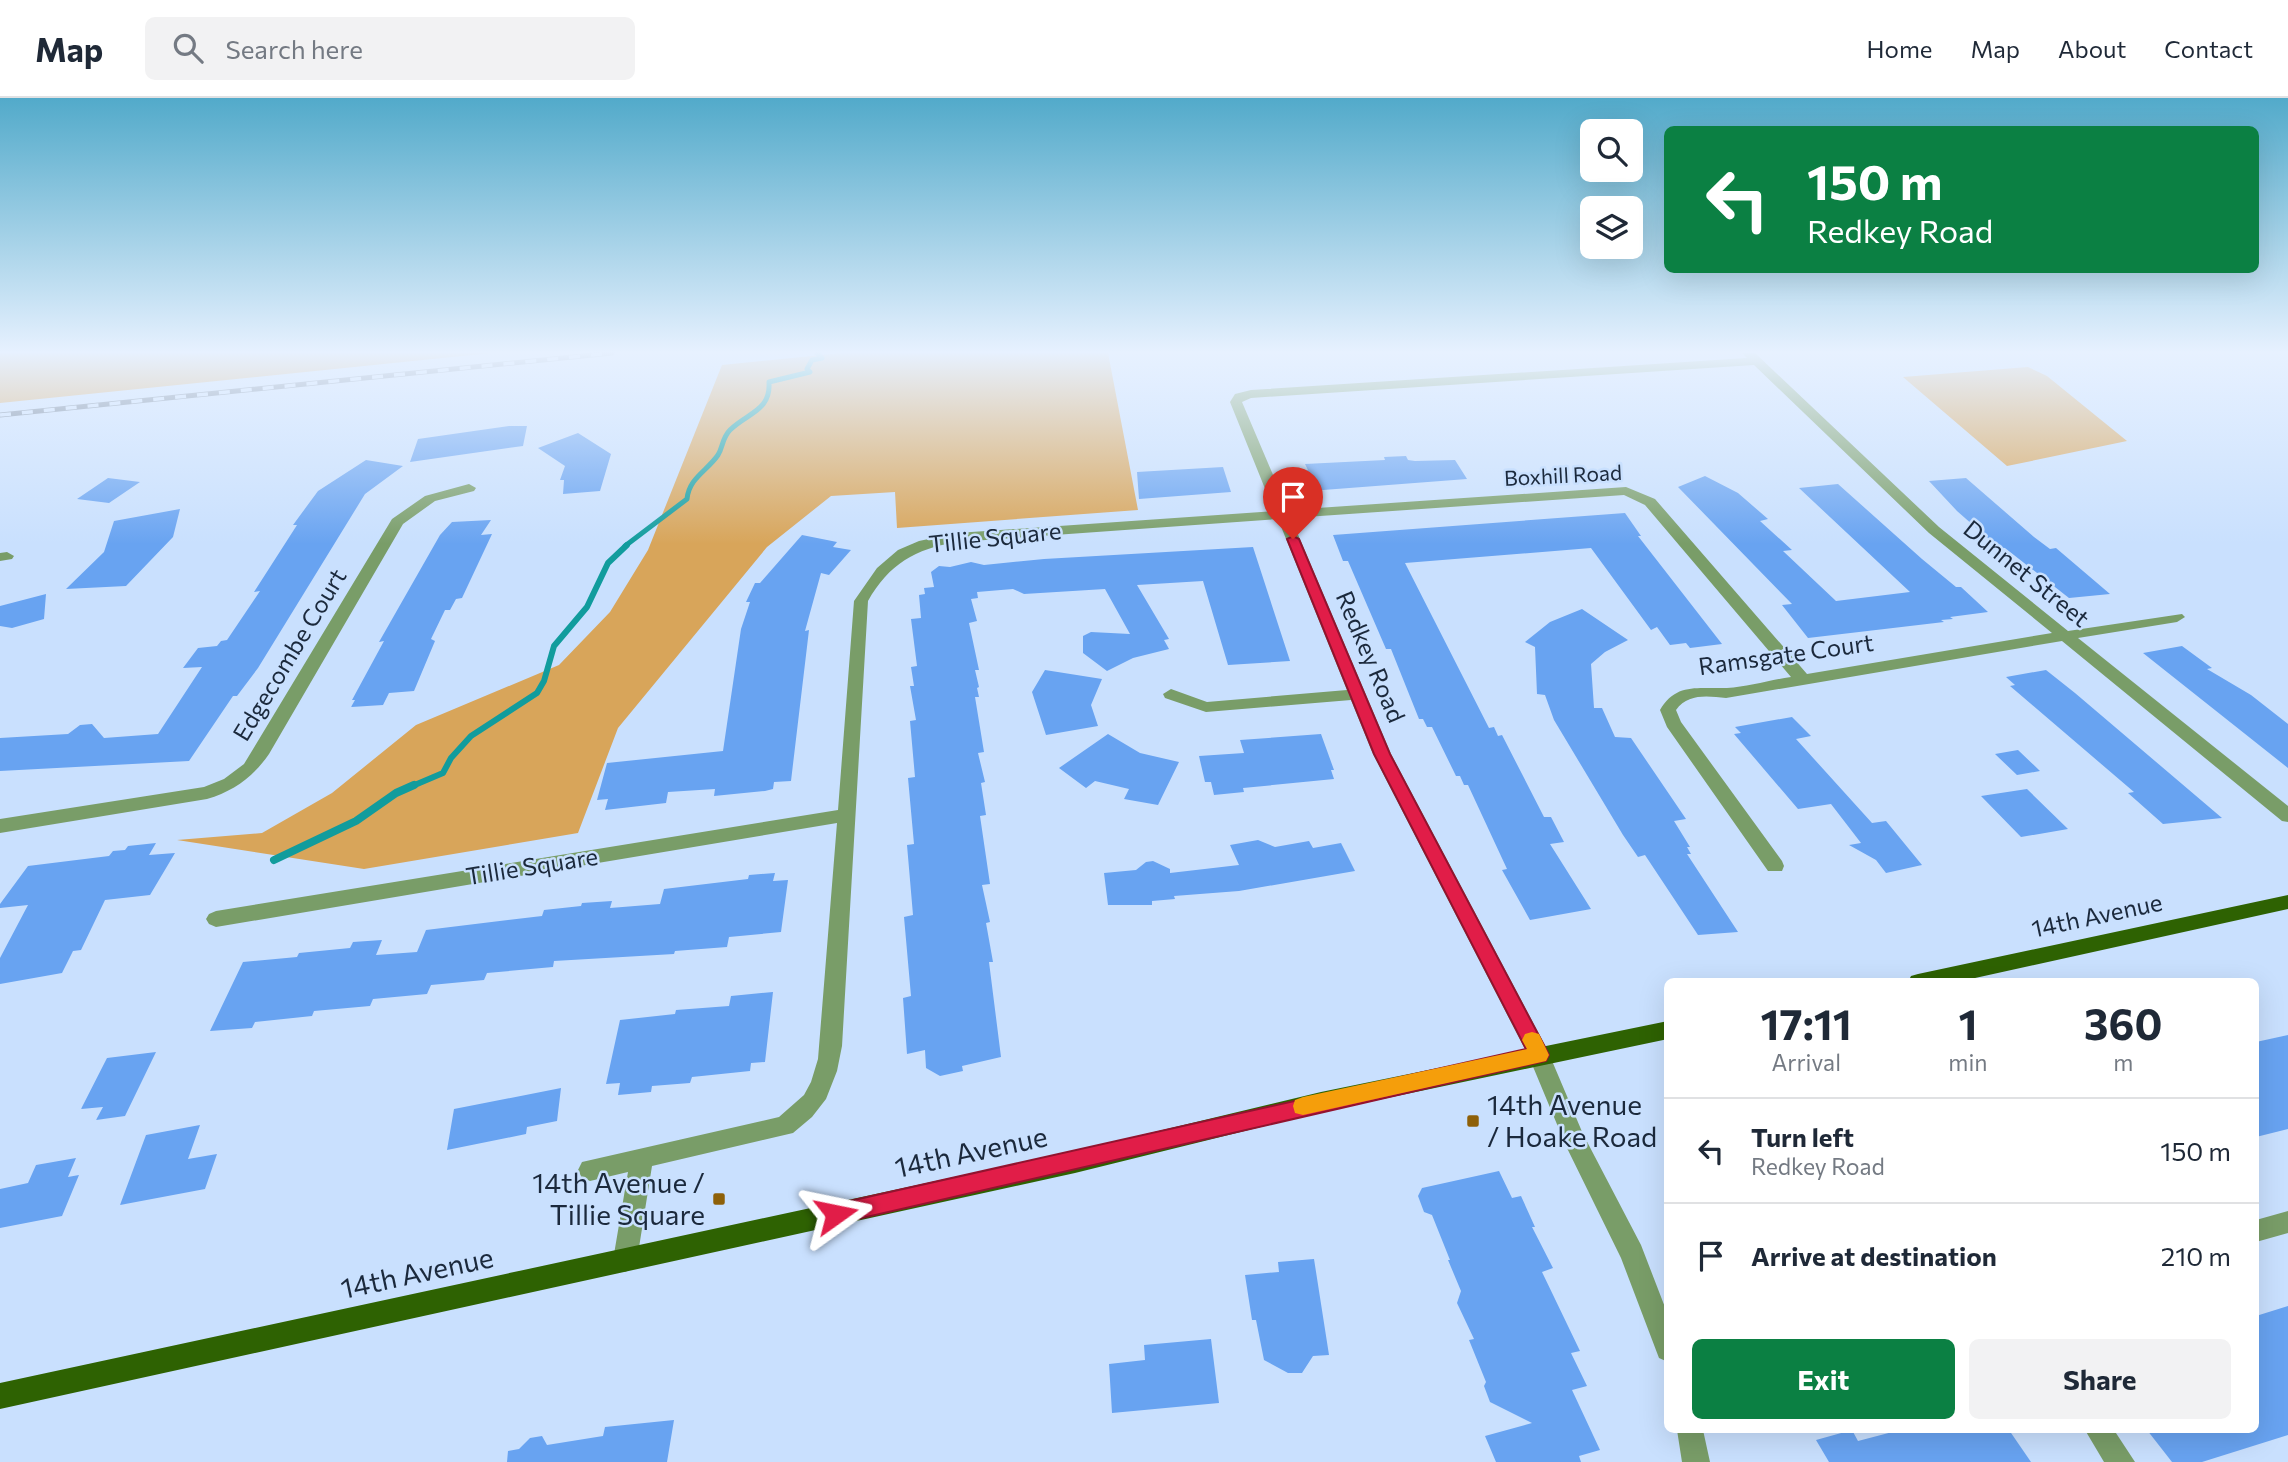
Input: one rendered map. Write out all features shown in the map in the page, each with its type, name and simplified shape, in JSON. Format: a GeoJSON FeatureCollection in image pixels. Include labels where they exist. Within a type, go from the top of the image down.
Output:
{"type":"FeatureCollection","features":[{"type":"Feature","properties":{"kind":"main road","name":"14th Avenue"},"geometry":{"type":"LineString","coordinates":[[1936,978],[2288,902]]}},
{"type":"Feature","properties":{"kind":"main road","name":"14th Avenue"},"geometry":{"type":"LineString","coordinates":[[0,1396],[1075,1162],[1321,1102],[1664,1031]]}},
{"type":"Feature","properties":{"kind":"street","name":"Redkey Road"},"geometry":{"type":"LineString","coordinates":[[1241,417],[1382,754],[1539,1055],[1574,1139],[1632,1253],[1664,1338]]}},
{"type":"Feature","properties":{"kind":"street","name":"Dunnet Street"},"geometry":{"type":"LineString","coordinates":[[1814,417],[1916,514],[2288,816]]}},
{"type":"Feature","properties":{"kind":"street","name":"Edgecombe Court"},"geometry":{"type":"LineString","coordinates":[[0,827],[176,800],[207,793],[230,783],[250,768],[263,750],[397,522],[413,506],[439,493],[469,488]]}},
{"type":"Feature","properties":{"kind":"street","name":"Boxhill Road"},"geometry":{"type":"LineString","coordinates":[[1284,517],[1612,492],[1638,494],[1650,502],[1802,679]]}},
{"type":"Feature","properties":{"kind":"street","name":"Tillie Square"},"geometry":{"type":"LineString","coordinates":[[590,1170],[785,1126],[803,1115],[817,1098],[828,1074],[831,1046],[861,601],[895,558],[924,544],[997,535],[1284,517]]}},
{"type":"Feature","properties":{"kind":"street","name":"Ramsgate Court"},"geometry":{"type":"LineString","coordinates":[[1775,866],[1673,723],[1668,710],[1671,702],[1678,696],[1697,691],[1726,693],[2177,617]]}},
{"type":"Feature","properties":{"kind":"street"},"geometry":{"type":"LineString","coordinates":[[1171,694],[1206,707],[1357,694]]}},
{"type":"Feature","properties":{"kind":"street","name":"Tillie Square"},"geometry":{"type":"LineString","coordinates":[[216,919],[848,815]]}},
{"type":"Feature","properties":{"kind":"street"},"geometry":{"type":"LineString","coordinates":[[625,1260],[642,1158]]}},
{"type":"Feature","properties":{"kind":"street"},"geometry":{"type":"LineString","coordinates":[[2259,1230],[2288,1222]]}},
{"type":"Feature","properties":{"kind":"street"},"geometry":{"type":"LineString","coordinates":[[1691,1433],[1696,1462]]}},
{"type":"Feature","properties":{"kind":"street"},"geometry":{"type":"LineString","coordinates":[[2100,1433],[2120,1462]]}},
{"type":"Feature","properties":{"kind":"shaded area"},"geometry":{"type":"Polygon","coordinates":[[[701,417],[1120,417],[1138,510],[897,528],[895,492],[831,496],[767,547],[618,728],[578,833],[364,869],[177,840],[262,833],[332,793],[416,725],[559,665],[610,612],[648,550],[701,417]]]}},
{"type":"Feature","properties":{"kind":"shaded area"},"geometry":{"type":"Polygon","coordinates":[[[1949,417],[2097,417],[2127,441],[2007,466],[1949,417]]]}},
{"type":"Feature","properties":{"kind":"building"},"geometry":{"type":"Polygon","coordinates":[[[509,426],[527,426],[523,446],[410,462],[418,439],[509,426]]]}},
{"type":"Feature","properties":{"kind":"building"},"geometry":{"type":"Polygon","coordinates":[[[578,433],[611,454],[600,491],[563,494],[564,480],[560,480],[565,466],[538,448],[578,433]]]}},
{"type":"Feature","properties":{"kind":"building"},"geometry":{"type":"Polygon","coordinates":[[[1406,456],[1408,460],[1415,461],[1455,460],[1467,479],[1310,491],[1301,471],[1308,470],[1305,464],[1385,460],[1384,457],[1406,456]]]}},
{"type":"Feature","properties":{"kind":"building"},"geometry":{"type":"Polygon","coordinates":[[[366,460],[403,466],[365,494],[258,668],[237,696],[233,696],[189,761],[0,771],[0,738],[68,734],[80,725],[92,724],[104,738],[158,734],[202,667],[183,668],[198,648],[217,646],[221,641],[227,640],[260,591],[254,592],[297,525],[293,525],[318,491],[366,460]]]}},
{"type":"Feature","properties":{"kind":"building"},"geometry":{"type":"Polygon","coordinates":[[[1223,467],[1231,492],[1139,499],[1137,472],[1223,467]]]}},
{"type":"Feature","properties":{"kind":"building"},"geometry":{"type":"Polygon","coordinates":[[[1705,476],[1738,493],[1768,519],[1760,521],[1792,550],[1783,551],[1836,601],[1910,592],[1799,488],[1838,484],[1922,559],[1956,587],[1961,587],[1988,612],[1941,620],[1944,622],[1808,638],[1782,605],[1792,604],[1678,487],[1705,476]]]}},
{"type":"Feature","properties":{"kind":"building"},"geometry":{"type":"Polygon","coordinates":[[[108,478],[140,482],[109,503],[77,499],[108,478]]]}},
{"type":"Feature","properties":{"kind":"building"},"geometry":{"type":"Polygon","coordinates":[[[1966,478],[2034,537],[2050,549],[2056,548],[2110,594],[2069,598],[2005,548],[1998,547],[1957,511],[1929,481],[1966,478]]]}},
{"type":"Feature","properties":{"kind":"building"},"geometry":{"type":"Polygon","coordinates":[[[180,509],[173,537],[126,586],[66,589],[104,552],[114,521],[180,509]]]}},
{"type":"Feature","properties":{"kind":"building"},"geometry":{"type":"Polygon","coordinates":[[[1625,513],[1641,536],[1638,536],[1722,644],[1690,648],[1686,643],[1670,645],[1657,627],[1651,630],[1591,548],[1405,563],[1489,728],[1494,727],[1498,736],[1502,735],[1544,817],[1551,817],[1564,842],[1550,844],[1591,909],[1530,920],[1502,870],[1507,869],[1468,785],[1464,785],[1460,776],[1456,776],[1432,727],[1427,727],[1423,719],[1419,719],[1391,649],[1386,649],[1348,561],[1343,561],[1333,535],[1625,513]]]}},
{"type":"Feature","properties":{"kind":"building"},"geometry":{"type":"Polygon","coordinates":[[[491,520],[481,535],[492,534],[462,598],[456,599],[450,610],[445,610],[431,639],[435,641],[414,691],[389,693],[383,705],[351,707],[355,700],[352,700],[384,641],[379,642],[440,535],[452,522],[491,520]]]}},
{"type":"Feature","properties":{"kind":"building"},"geometry":{"type":"Polygon","coordinates":[[[802,535],[837,542],[833,547],[851,550],[829,575],[821,573],[805,631],[809,630],[791,781],[774,782],[773,789],[765,791],[714,796],[715,789],[668,792],[666,803],[605,810],[608,799],[597,800],[607,763],[723,751],[741,629],[750,602],[746,602],[755,583],[760,583],[802,535]]]}},
{"type":"Feature","properties":{"kind":"building"},"geometry":{"type":"Polygon","coordinates":[[[1253,547],[1290,661],[1228,665],[1203,581],[1137,585],[1169,639],[1164,640],[1169,649],[1133,658],[1107,671],[1083,653],[1083,636],[1091,632],[1130,634],[1105,589],[1024,594],[1013,589],[977,592],[978,598],[971,599],[977,621],[969,623],[979,670],[975,670],[979,697],[975,697],[984,752],[978,753],[985,782],[981,783],[986,815],[980,816],[990,884],[982,885],[990,922],[986,923],[993,962],[989,962],[1001,1057],[962,1066],[963,1071],[940,1076],[926,1068],[925,1050],[907,1054],[903,998],[911,996],[904,917],[913,915],[907,845],[914,844],[908,778],[915,777],[910,721],[916,720],[910,686],[914,686],[911,667],[917,666],[911,619],[921,618],[919,595],[925,594],[924,588],[934,587],[931,572],[939,566],[950,567],[971,562],[984,565],[1253,547]]]}},
{"type":"Feature","properties":{"kind":"building"},"geometry":{"type":"Polygon","coordinates":[[[46,594],[44,619],[12,628],[0,626],[0,606],[46,594]]]}},
{"type":"Feature","properties":{"kind":"building"},"geometry":{"type":"Polygon","coordinates":[[[1582,609],[1628,640],[1605,652],[1591,664],[1594,708],[1602,708],[1615,737],[1631,738],[1686,819],[1674,821],[1690,847],[1687,847],[1691,854],[1687,854],[1738,932],[1698,935],[1645,855],[1638,857],[1623,835],[1554,720],[1545,695],[1537,694],[1535,647],[1525,642],[1550,622],[1582,609]]]}},
{"type":"Feature","properties":{"kind":"building"},"geometry":{"type":"Polygon","coordinates":[[[2182,646],[2212,668],[2207,669],[2251,695],[2288,724],[2288,768],[2143,653],[2182,646]]]}},
{"type":"Feature","properties":{"kind":"building"},"geometry":{"type":"Polygon","coordinates":[[[1045,670],[1102,679],[1091,705],[1098,726],[1046,735],[1032,692],[1045,670]]]}},
{"type":"Feature","properties":{"kind":"building"},"geometry":{"type":"Polygon","coordinates":[[[2046,670],[2222,818],[2163,824],[2128,793],[2134,792],[2010,686],[2015,685],[2006,677],[2046,670]]]}},
{"type":"Feature","properties":{"kind":"building"},"geometry":{"type":"Polygon","coordinates":[[[1792,717],[1811,736],[1796,739],[1872,823],[1886,821],[1922,865],[1886,873],[1876,860],[1849,845],[1861,843],[1831,804],[1798,809],[1734,734],[1741,733],[1735,727],[1792,717]]]}},
{"type":"Feature","properties":{"kind":"building"},"geometry":{"type":"Polygon","coordinates":[[[1108,734],[1140,753],[1179,762],[1158,805],[1124,799],[1129,789],[1095,781],[1086,788],[1059,768],[1108,734]]]}},
{"type":"Feature","properties":{"kind":"building"},"geometry":{"type":"Polygon","coordinates":[[[1321,734],[1334,770],[1331,770],[1334,779],[1243,788],[1244,792],[1214,795],[1211,782],[1205,782],[1199,756],[1244,753],[1240,740],[1321,734]]]}},
{"type":"Feature","properties":{"kind":"building"},"geometry":{"type":"Polygon","coordinates":[[[2018,750],[2040,771],[2017,775],[1995,754],[2018,750]]]}},
{"type":"Feature","properties":{"kind":"building"},"geometry":{"type":"Polygon","coordinates":[[[2027,789],[2068,829],[2021,837],[1981,796],[2027,789]]]}},
{"type":"Feature","properties":{"kind":"building"},"geometry":{"type":"Polygon","coordinates":[[[1258,840],[1275,847],[1309,841],[1313,848],[1341,843],[1355,871],[1239,891],[1174,896],[1175,899],[1152,901],[1152,905],[1108,905],[1104,873],[1136,870],[1146,862],[1153,861],[1170,869],[1170,873],[1239,865],[1230,845],[1258,840]]]}},
{"type":"Feature","properties":{"kind":"building"},"geometry":{"type":"Polygon","coordinates":[[[156,843],[149,855],[175,853],[150,895],[105,900],[81,950],[73,951],[62,973],[0,984],[0,958],[28,905],[0,908],[0,904],[28,866],[109,856],[113,851],[125,850],[128,846],[156,843]]]}},
{"type":"Feature","properties":{"kind":"building"},"geometry":{"type":"Polygon","coordinates":[[[775,873],[773,881],[788,880],[781,932],[729,937],[727,947],[675,951],[674,954],[554,961],[553,967],[487,973],[484,980],[431,985],[427,994],[373,999],[370,1006],[314,1011],[312,1016],[255,1022],[252,1028],[210,1031],[243,962],[297,957],[299,953],[350,948],[353,942],[382,940],[376,955],[417,952],[426,930],[542,916],[544,910],[581,906],[582,903],[612,901],[610,908],[660,904],[664,889],[775,873]]]}},
{"type":"Feature","properties":{"kind":"building"},"geometry":{"type":"Polygon","coordinates":[[[773,992],[765,1062],[751,1063],[750,1071],[692,1077],[690,1083],[652,1086],[651,1092],[618,1095],[620,1083],[606,1084],[620,1020],[675,1014],[676,1010],[729,1006],[731,996],[773,992]]]}},
{"type":"Feature","properties":{"kind":"building"},"geometry":{"type":"Polygon","coordinates":[[[2288,1035],[2288,1129],[2259,1136],[2259,1041],[2288,1035]]]}},
{"type":"Feature","properties":{"kind":"building"},"geometry":{"type":"Polygon","coordinates":[[[156,1052],[125,1116],[96,1120],[103,1107],[81,1109],[107,1058],[156,1052]]]}},
{"type":"Feature","properties":{"kind":"building"},"geometry":{"type":"Polygon","coordinates":[[[561,1088],[557,1121],[527,1127],[526,1134],[447,1150],[454,1109],[561,1088]]]}},
{"type":"Feature","properties":{"kind":"building"},"geometry":{"type":"Polygon","coordinates":[[[200,1125],[188,1159],[217,1154],[205,1189],[120,1205],[146,1135],[200,1125]]]}},
{"type":"Feature","properties":{"kind":"building"},"geometry":{"type":"Polygon","coordinates":[[[76,1158],[68,1177],[79,1175],[62,1216],[0,1228],[0,1189],[28,1183],[36,1165],[76,1158]]]}},
{"type":"Feature","properties":{"kind":"building"},"geometry":{"type":"Polygon","coordinates":[[[1499,1171],[1512,1198],[1521,1196],[1535,1227],[1532,1227],[1553,1268],[1542,1272],[1580,1351],[1571,1353],[1587,1386],[1572,1390],[1600,1450],[1579,1456],[1581,1462],[1496,1462],[1485,1436],[1532,1423],[1490,1402],[1484,1386],[1486,1382],[1469,1340],[1474,1339],[1457,1303],[1461,1291],[1432,1215],[1424,1212],[1418,1196],[1422,1188],[1499,1171]]]}},
{"type":"Feature","properties":{"kind":"building"},"geometry":{"type":"Polygon","coordinates":[[[1314,1259],[1329,1355],[1313,1356],[1302,1373],[1288,1373],[1264,1360],[1256,1320],[1252,1320],[1245,1275],[1279,1272],[1278,1262],[1314,1259]]]}},
{"type":"Feature","properties":{"kind":"building"},"geometry":{"type":"Polygon","coordinates":[[[2288,1306],[2288,1435],[2202,1462],[2172,1462],[2149,1433],[2259,1433],[2259,1315],[2288,1306]]]}},
{"type":"Feature","properties":{"kind":"building"},"geometry":{"type":"Polygon","coordinates":[[[1211,1339],[1219,1403],[1112,1413],[1109,1364],[1145,1360],[1144,1345],[1211,1339]]]}},
{"type":"Feature","properties":{"kind":"building"},"geometry":{"type":"Polygon","coordinates":[[[674,1420],[667,1462],[507,1462],[508,1451],[519,1449],[530,1438],[542,1436],[547,1445],[603,1436],[605,1427],[674,1420]]]}},
{"type":"Feature","properties":{"kind":"building"},"geometry":{"type":"Polygon","coordinates":[[[1841,1433],[1854,1433],[1858,1441],[1889,1433],[2011,1433],[2031,1462],[1829,1462],[1816,1440],[1841,1433]]]}},
{"type":"Feature","properties":{"kind":"waterway"},"geometry":{"type":"LineString","coordinates":[[625,546],[687,499],[691,486],[718,455],[727,433],[747,417]]}},
{"type":"Feature","properties":{"kind":"waterway"},"geometry":{"type":"LineString","coordinates":[[410,787],[443,773],[451,758],[471,736],[537,693],[544,681],[554,646],[587,607],[608,563],[627,545]]}},
{"type":"Feature","properties":{"kind":"waterway"},"geometry":{"type":"LineString","coordinates":[[274,860],[356,821],[396,793],[414,785]]}},
{"type":"Feature","properties":{"kind":"slow traffic"},"geometry":{"type":"LineString","coordinates":[[1303,1106],[1539,1055],[1532,1040]]}},
{"type":"Feature","properties":{"kind":"place","name":"14th Avenue / Hoake Road"},"geometry":{"type":"Point","coordinates":[1473,1121]}},
{"type":"Feature","properties":{"kind":"place","name":"14th Avenue / Tillie Square"},"geometry":{"type":"Point","coordinates":[719,1199]}},
{"type":"Feature","properties":{"kind":"route"},"geometry":{"type":"LineString","coordinates":[[836,1214],[1075,1162],[1321,1102],[1539,1055],[1467,911],[1382,754],[1293,539]]}}]}
